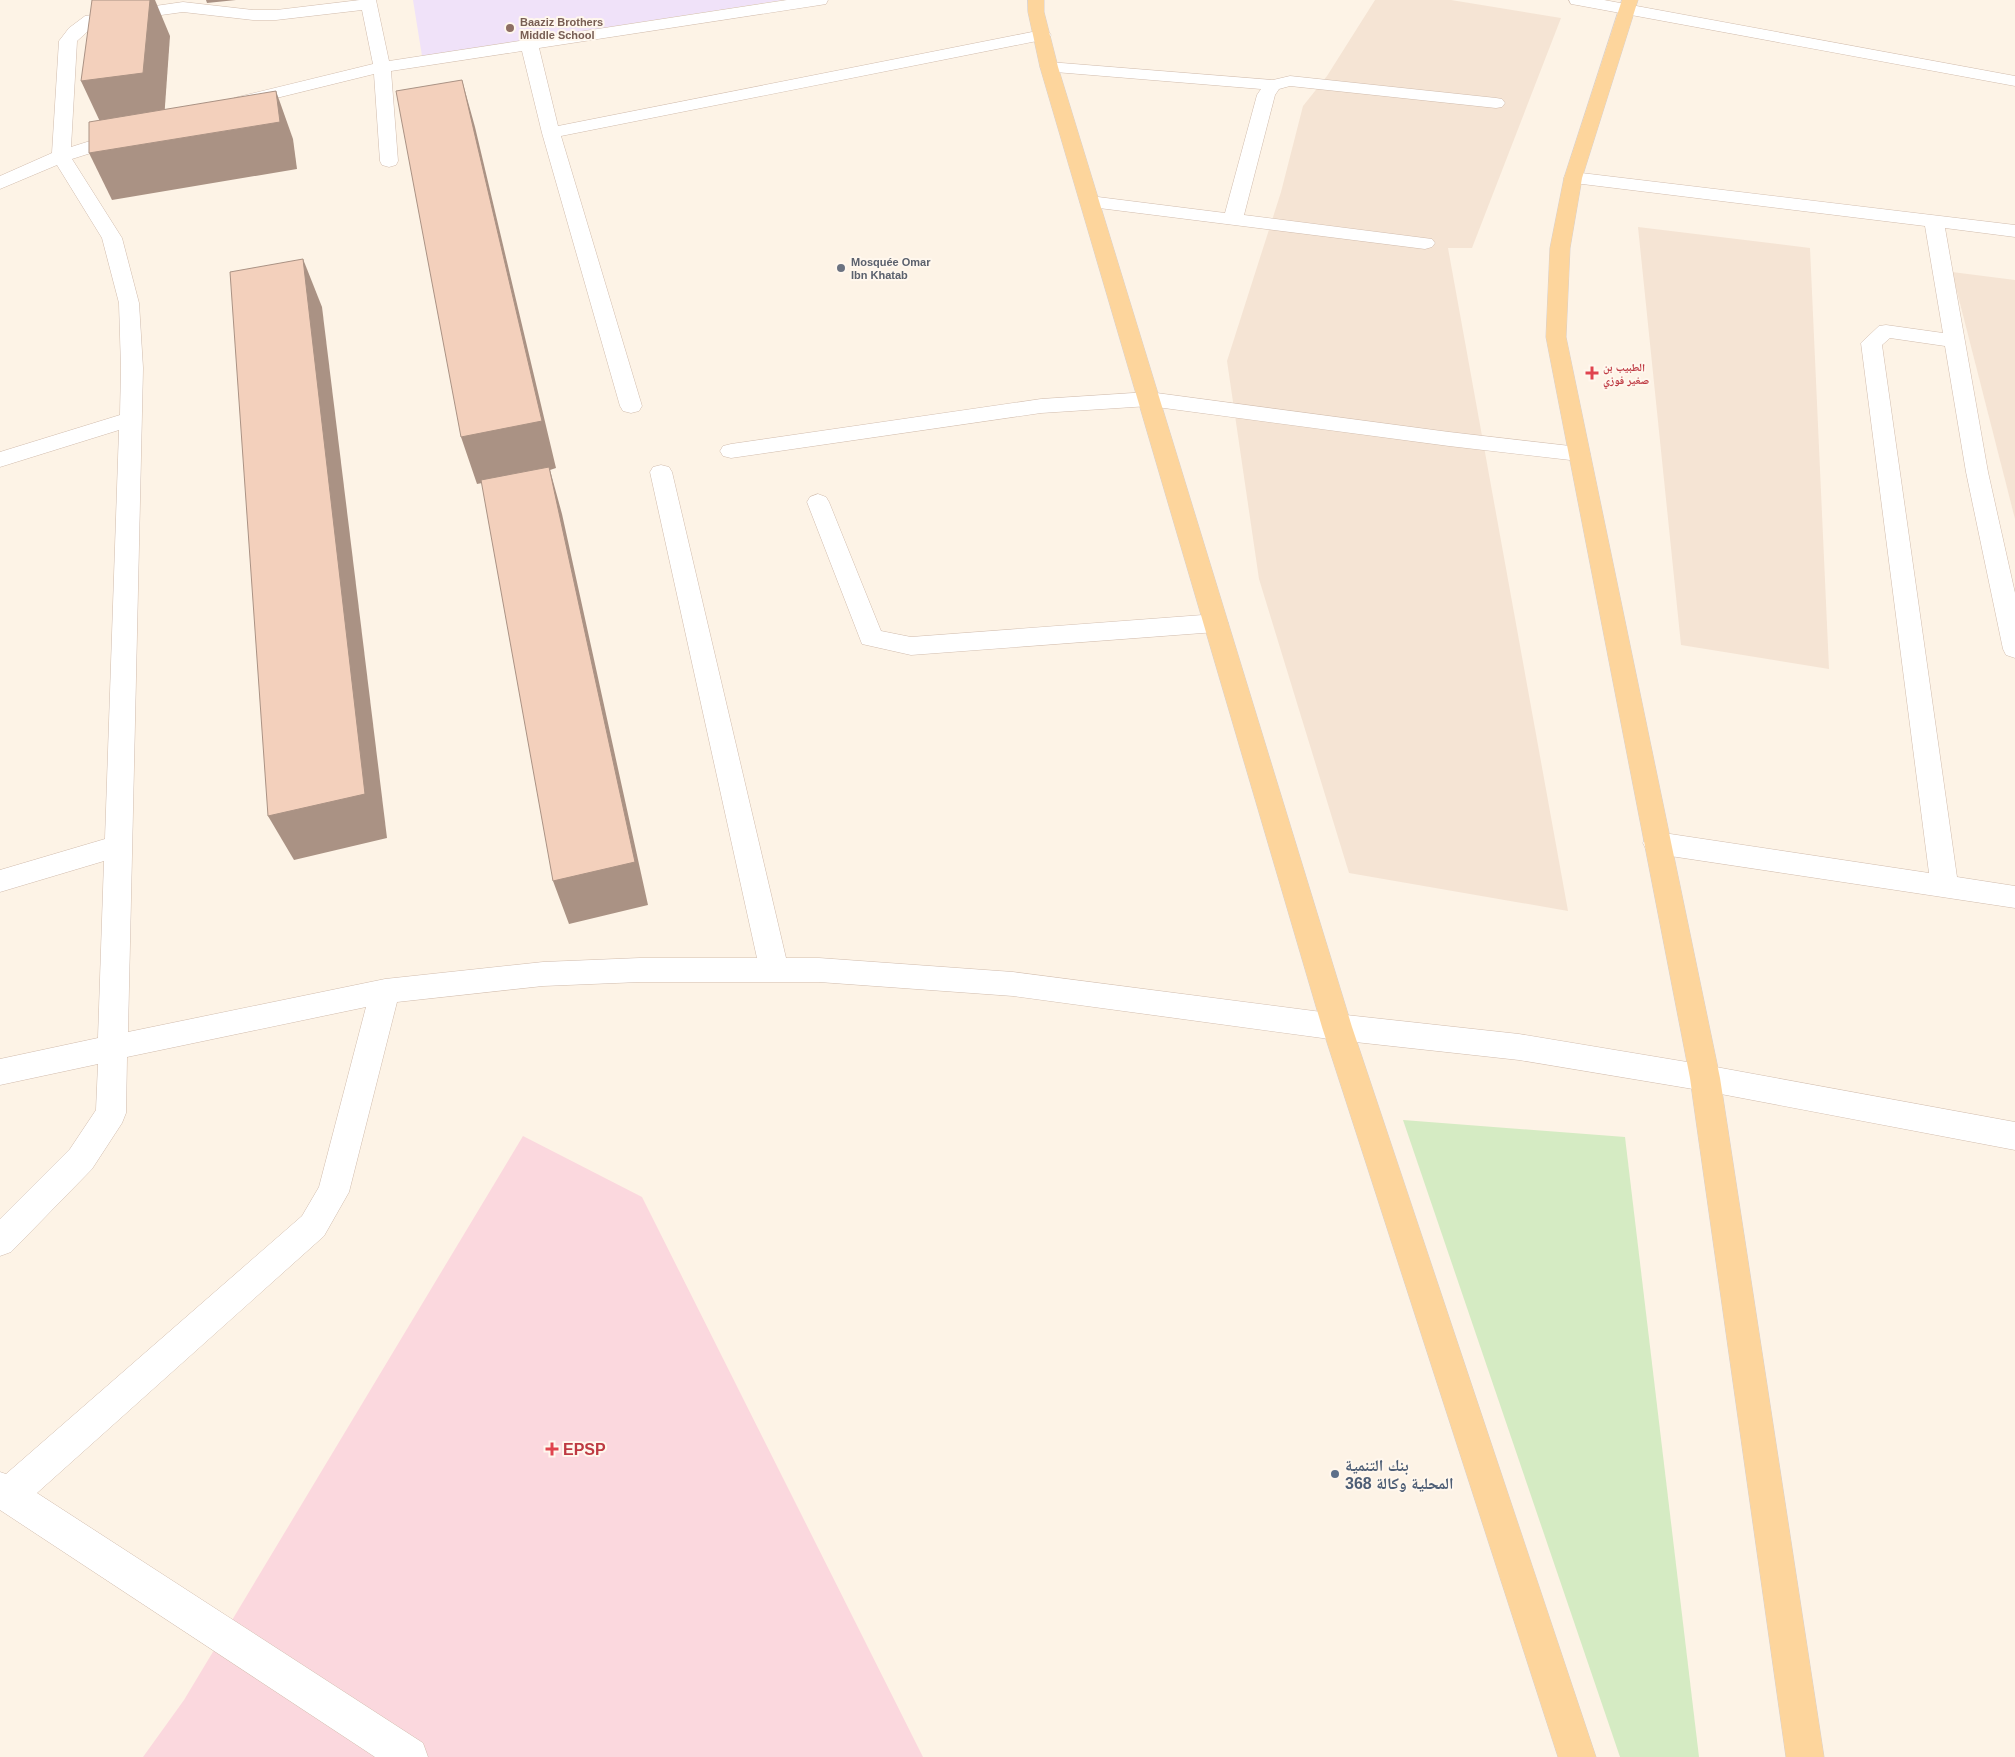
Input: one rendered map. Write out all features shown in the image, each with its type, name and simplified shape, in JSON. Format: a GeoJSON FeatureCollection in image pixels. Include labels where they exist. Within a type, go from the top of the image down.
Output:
{"type":"FeatureCollection","features":[{"type":"Feature","properties":{"kind":"main road"},"geometry":{"type":"LineString","coordinates":[[1036,0],[1036,12],[1049,67],[1337,1027],[1577,1757]]}},
{"type":"Feature","properties":{"kind":"main road"},"geometry":{"type":"LineString","coordinates":[[1628,5],[1574,178],[1560,248],[1556,338],[1704,1078],[1805,1757]]}},
{"type":"Feature","properties":{"kind":"street"},"geometry":{"type":"LineString","coordinates":[[220,106],[382,67],[820,0]]}},
{"type":"Feature","properties":{"kind":"street"},"geometry":{"type":"LineString","coordinates":[[1577,0],[1628,5],[2015,81]]}},
{"type":"Feature","properties":{"kind":"street"},"geometry":{"type":"LineString","coordinates":[[0,1241],[81,1159],[111,1113],[132,368],[129,303],[112,238],[61,156],[68,41],[75,32],[91,20],[183,7],[210,9],[224,13],[269,15],[369,2],[382,67],[389,161]]}},
{"type":"Feature","properties":{"kind":"street"},"geometry":{"type":"LineString","coordinates":[[552,133],[1042,35]]}},
{"type":"Feature","properties":{"kind":"street"},"geometry":{"type":"LineString","coordinates":[[528,45],[631,406]]}},
{"type":"Feature","properties":{"kind":"street"},"geometry":{"type":"LineString","coordinates":[[1049,67],[1272,85],[1290,81],[1496,103]]}},
{"type":"Feature","properties":{"kind":"street"},"geometry":{"type":"LineString","coordinates":[[1233,219],[1266,95],[1272,85]]}},
{"type":"Feature","properties":{"kind":"street"},"geometry":{"type":"LineString","coordinates":[[0,183],[61,156],[145,130]]}},
{"type":"Feature","properties":{"kind":"street"},"geometry":{"type":"LineString","coordinates":[[1574,178],[2015,231]]}},
{"type":"Feature","properties":{"kind":"street"},"geometry":{"type":"LineString","coordinates":[[1090,202],[1425,243]]}},
{"type":"Feature","properties":{"kind":"street"},"geometry":{"type":"LineString","coordinates":[[1934,222],[1976,472],[2015,649]]}},
{"type":"Feature","properties":{"kind":"street"},"geometry":{"type":"LineString","coordinates":[[1945,886],[1871,343],[1886,331],[1954,341]]}},
{"type":"Feature","properties":{"kind":"street"},"geometry":{"type":"LineString","coordinates":[[731,451],[1040,406],[1149,399],[1449,439],[1579,454]]}},
{"type":"Feature","properties":{"kind":"street"},"geometry":{"type":"LineString","coordinates":[[0,460],[130,419]]}},
{"type":"Feature","properties":{"kind":"street"},"geometry":{"type":"LineString","coordinates":[[661,472],[774,970]]}},
{"type":"Feature","properties":{"kind":"street"},"geometry":{"type":"LineString","coordinates":[[818,502],[871,638],[911,646],[1216,623]]}},
{"type":"Feature","properties":{"kind":"street"},"geometry":{"type":"LineString","coordinates":[[1657,843],[2015,897]]}},
{"type":"Feature","properties":{"kind":"street"},"geometry":{"type":"LineString","coordinates":[[0,881],[118,846]]}},
{"type":"Feature","properties":{"kind":"street"},"geometry":{"type":"LineString","coordinates":[[0,1072],[385,991],[543,974],[640,970],[819,970],[1013,984],[1337,1027],[1519,1047],[1704,1078],[2015,1136]]}},
{"type":"Feature","properties":{"kind":"street"},"geometry":{"type":"LineString","coordinates":[[385,991],[333,1192],[313,1226],[4,1492],[409,1757]]}},
{"type":"Feature","properties":{"kind":"shaded area","name":"Baaziz Brothers Middle School"},"geometry":{"type":"Polygon","coordinates":[[[413,0],[783,0],[422,56],[413,0]]]}},
{"type":"Feature","properties":{"kind":"shaded area"},"geometry":{"type":"Polygon","coordinates":[[[1375,0],[1451,0],[1561,18],[1472,248],[1448,248],[1568,911],[1349,873],[1259,579],[1227,361],[1281,192],[1303,106],[1327,76],[1375,0]]]}},
{"type":"Feature","properties":{"kind":"shaded area"},"geometry":{"type":"Polygon","coordinates":[[[1638,227],[1810,248],[1829,669],[1681,645],[1638,227]]]}},
{"type":"Feature","properties":{"kind":"shaded area"},"geometry":{"type":"Polygon","coordinates":[[[1952,272],[2015,280],[2015,519],[1952,272]]]}},
{"type":"Feature","properties":{"kind":"shaded area","name":"EPSP"},"geometry":{"type":"Polygon","coordinates":[[[523,1136],[642,1197],[923,1757],[143,1757],[184,1700],[523,1136]]]}},
{"type":"Feature","properties":{"kind":"green space"},"geometry":{"type":"Polygon","coordinates":[[[1403,1120],[1625,1137],[1699,1757],[1620,1757],[1403,1120]]]}},
{"type":"Feature","properties":{"kind":"building"},"geometry":{"type":"Polygon","coordinates":[[[92,0],[150,0],[143,73],[81,81],[92,0]]]}},
{"type":"Feature","properties":{"kind":"building"},"geometry":{"type":"Polygon","coordinates":[[[462,80],[542,421],[461,437],[396,91],[462,80]]]}},
{"type":"Feature","properties":{"kind":"building"},"geometry":{"type":"Polygon","coordinates":[[[276,91],[280,122],[89,153],[89,122],[276,91]]]}},
{"type":"Feature","properties":{"kind":"building"},"geometry":{"type":"Polygon","coordinates":[[[303,259],[365,794],[268,816],[230,272],[303,259]]]}},
{"type":"Feature","properties":{"kind":"building"},"geometry":{"type":"Polygon","coordinates":[[[549,467],[635,862],[553,881],[481,480],[549,467]]]}},
{"type":"Feature","properties":{"kind":"place","name":"Baaziz Brothers Middle School"},"geometry":{"type":"Point","coordinates":[510,28]}},
{"type":"Feature","properties":{"kind":"place","name":"Mosquée Omar Ibn Khatab"},"geometry":{"type":"Point","coordinates":[841,268]}},
{"type":"Feature","properties":{"kind":"place","name":"الطبيب بن صغير فوزي"},"geometry":{"type":"Point","coordinates":[1592,373]}},
{"type":"Feature","properties":{"kind":"place","name":"EPSP"},"geometry":{"type":"Point","coordinates":[552,1449]}},
{"type":"Feature","properties":{"kind":"place","name":"بنك التنمية المحلية وكالة 368"},"geometry":{"type":"Point","coordinates":[1335,1474]}}]}
